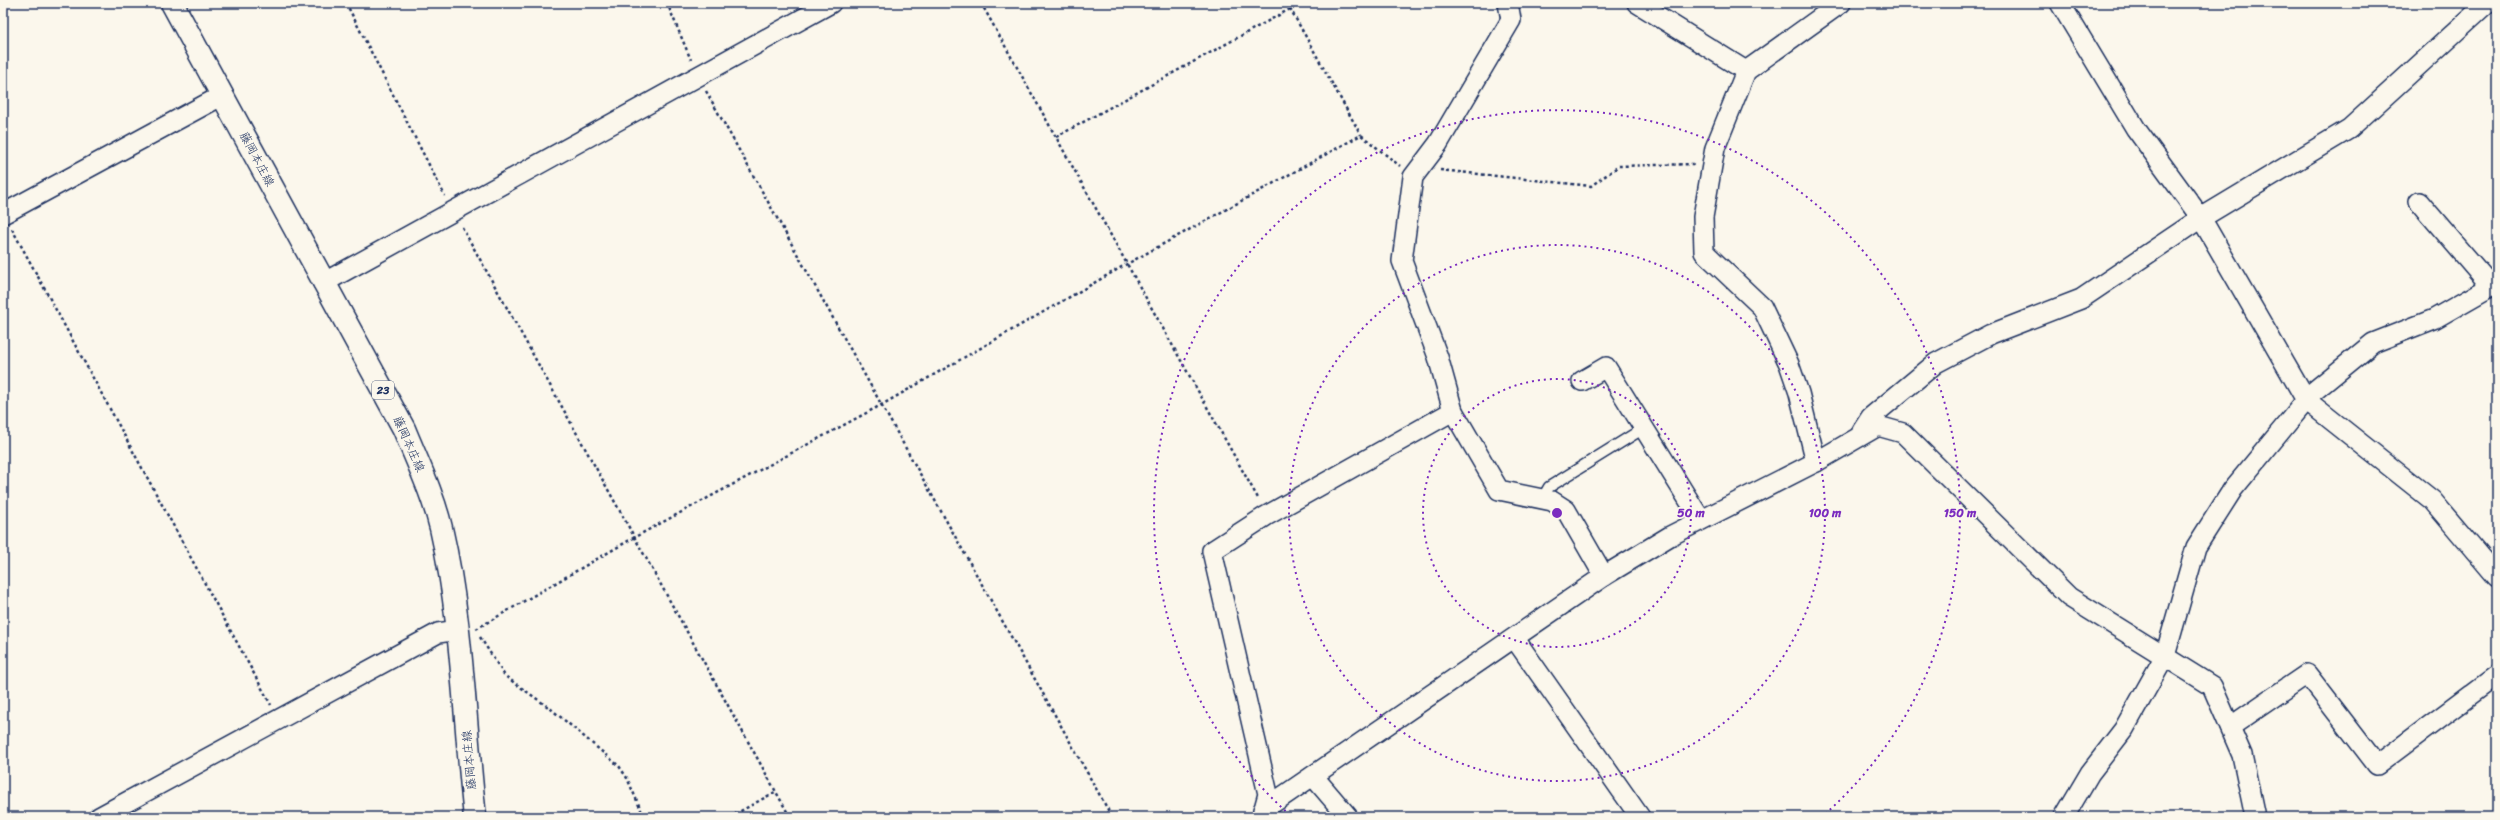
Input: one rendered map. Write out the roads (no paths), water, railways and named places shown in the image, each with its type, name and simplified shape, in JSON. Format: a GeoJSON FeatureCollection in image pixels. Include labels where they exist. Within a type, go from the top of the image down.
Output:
{"type":"FeatureCollection","features":[{"type":"Feature","properties":{"kind":"main road","name":"藤岡本庄線"},"geometry":{"type":"LineString","coordinates":[[172,3],[323,283],[404,429],[424,477],[440,527],[467,630],[475,817]]}},
{"type":"Feature","properties":{"kind":"street"},"geometry":{"type":"LineString","coordinates":[[323,283],[831,3]]}},
{"type":"Feature","properties":{"kind":"street"},"geometry":{"type":"LineString","coordinates":[[1508,3],[1511,20],[1438,144],[1416,172],[1402,261],[1438,357],[1453,411],[1499,490],[1552,501],[1566,510],[1604,576]]}},
{"type":"Feature","properties":{"kind":"street"},"geometry":{"type":"LineString","coordinates":[[1637,3],[1746,71]]}},
{"type":"Feature","properties":{"kind":"street"},"geometry":{"type":"LineString","coordinates":[[1816,462],[1800,393],[1789,364],[1762,307],[1704,252],[1703,217],[1715,148],[1746,71],[1841,3]]}},
{"type":"Feature","properties":{"kind":"street"},"geometry":{"type":"LineString","coordinates":[[2060,3],[2136,130],[2202,218],[2306,400],[2432,500],[2497,577]]}},
{"type":"Feature","properties":{"kind":"street"},"geometry":{"type":"LineString","coordinates":[[1858,437],[1871,417],[1936,363],[1991,334],[2081,299],[2202,218],[2349,129],[2487,3]]}},
{"type":"Feature","properties":{"kind":"street"},"geometry":{"type":"LineString","coordinates":[[5,213],[222,95]]}},
{"type":"Feature","properties":{"kind":"street"},"geometry":{"type":"LineString","coordinates":[[2064,817],[2090,773],[2124,729],[2165,656],[2196,547],[2233,489],[2306,400],[2373,343],[2434,319],[2494,285],[2419,202]]}},
{"type":"Feature","properties":{"kind":"street"},"geometry":{"type":"LineString","coordinates":[[1582,381],[1606,367],[1701,520]]}},
{"type":"Feature","properties":{"kind":"street"},"geometry":{"type":"LineString","coordinates":[[1262,813],[1268,794],[1212,551],[1266,516],[1453,411]]}},
{"type":"Feature","properties":{"kind":"street"},"geometry":{"type":"LineString","coordinates":[[1262,813],[1416,704],[1515,639],[1604,576],[1701,520],[1816,462],[1878,426],[1903,433],[2069,597],[2212,686],[2242,755],[2255,817]]}},
{"type":"Feature","properties":{"kind":"street"},"geometry":{"type":"LineString","coordinates":[[99,817],[438,633],[467,630]]}},
{"type":"Feature","properties":{"kind":"street"},"geometry":{"type":"LineString","coordinates":[[1515,639],[1640,817]]}},
{"type":"Feature","properties":{"kind":"street"},"geometry":{"type":"LineString","coordinates":[[2230,726],[2307,674],[2378,765],[2497,675]]}},
{"type":"Feature","properties":{"kind":"street"},"geometry":{"type":"LineString","coordinates":[[1313,776],[1348,817]]}},
{"type":"Feature","properties":{"kind":"lane"},"geometry":{"type":"LineString","coordinates":[[1542,499],[1549,487],[1644,428]]}}]}
